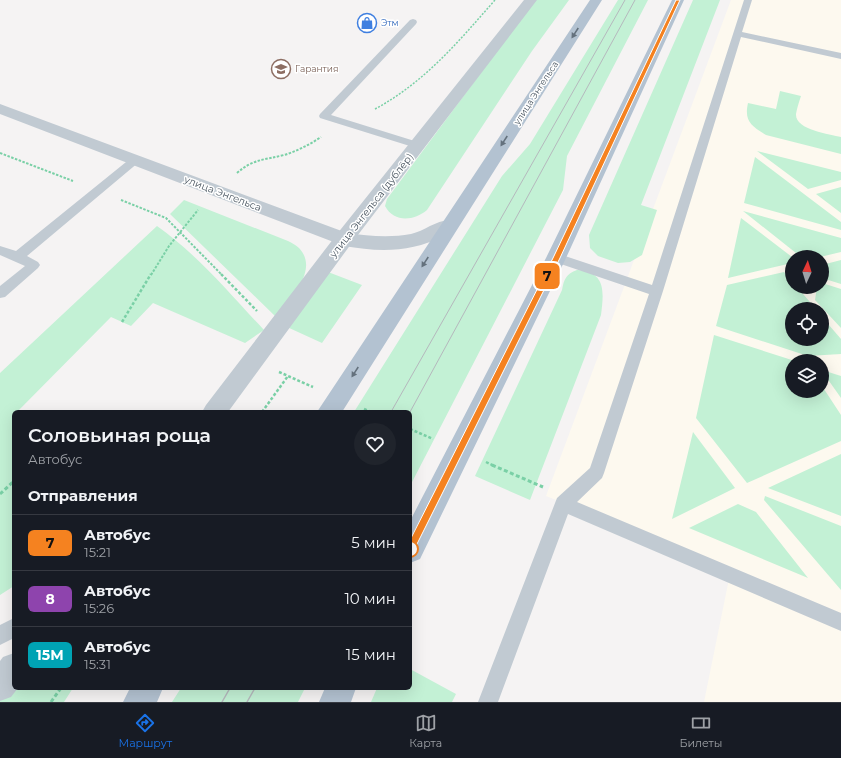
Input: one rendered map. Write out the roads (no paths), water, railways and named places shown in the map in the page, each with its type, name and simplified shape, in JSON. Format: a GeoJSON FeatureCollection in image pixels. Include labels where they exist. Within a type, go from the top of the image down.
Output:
{"type":"FeatureCollection","features":[{"type":"Feature","properties":{"kind":"main road","name":"улица Энгельса"},"geometry":{"type":"LineString","coordinates":[[330,410],[448,226],[596,0]]}},
{"type":"Feature","properties":{"kind":"main road"},"geometry":{"type":"LineString","coordinates":[[412,545],[556,258],[678,0]]}},
{"type":"Feature","properties":{"kind":"main road"},"geometry":{"type":"LineString","coordinates":[[139,702],[147,690]]}},
{"type":"Feature","properties":{"kind":"main road"},"geometry":{"type":"LineString","coordinates":[[335,702],[341,690]]}},
{"type":"Feature","properties":{"kind":"street","name":"улица Энгельса (дублёр)"},"geometry":{"type":"LineString","coordinates":[[216,410],[344,239],[530,0]]}},
{"type":"Feature","properties":{"kind":"street","name":"улица Энгельса"},"geometry":{"type":"LineString","coordinates":[[0,109],[344,239],[370,244],[396,244],[421,239],[448,226]]}},
{"type":"Feature","properties":{"kind":"street"},"geometry":{"type":"LineString","coordinates":[[0,686],[12,671]]}},
{"type":"Feature","properties":{"kind":"lane"},"geometry":{"type":"LineString","coordinates":[[488,702],[566,502],[596,473],[656,291],[748,0]]}},
{"type":"Feature","properties":{"kind":"lane"},"geometry":{"type":"LineString","coordinates":[[414,22],[324,116],[417,145]]}},
{"type":"Feature","properties":{"kind":"lane"},"geometry":{"type":"LineString","coordinates":[[738,34],[841,56]]}},
{"type":"Feature","properties":{"kind":"lane"},"geometry":{"type":"LineString","coordinates":[[18,257],[135,160]]}},
{"type":"Feature","properties":{"kind":"lane"},"geometry":{"type":"LineString","coordinates":[[0,250],[34,265],[0,293]]}},
{"type":"Feature","properties":{"kind":"lane"},"geometry":{"type":"LineString","coordinates":[[556,258],[656,291]]}},
{"type":"Feature","properties":{"kind":"lane"},"geometry":{"type":"LineString","coordinates":[[566,502],[841,622]]}},
{"type":"Feature","properties":{"kind":"lane"},"geometry":{"type":"LineString","coordinates":[[0,636],[12,627]]}},
{"type":"Feature","properties":{"kind":"tram line"},"geometry":{"type":"LineString","coordinates":[[392,410],[625,0]]}},
{"type":"Feature","properties":{"kind":"tram line"},"geometry":{"type":"LineString","coordinates":[[411,410],[635,0]]}},
{"type":"Feature","properties":{"kind":"tram line"},"geometry":{"type":"LineString","coordinates":[[222,702],[229,690]]}},
{"type":"Feature","properties":{"kind":"tram line"},"geometry":{"type":"LineString","coordinates":[[247,702],[254,690]]}},
{"type":"Feature","properties":{"kind":"place","name":"Этм"},"geometry":{"type":"Point","coordinates":[367,23]}},
{"type":"Feature","properties":{"kind":"place","name":"Гарантия"},"geometry":{"type":"Point","coordinates":[281,69]}}]}
